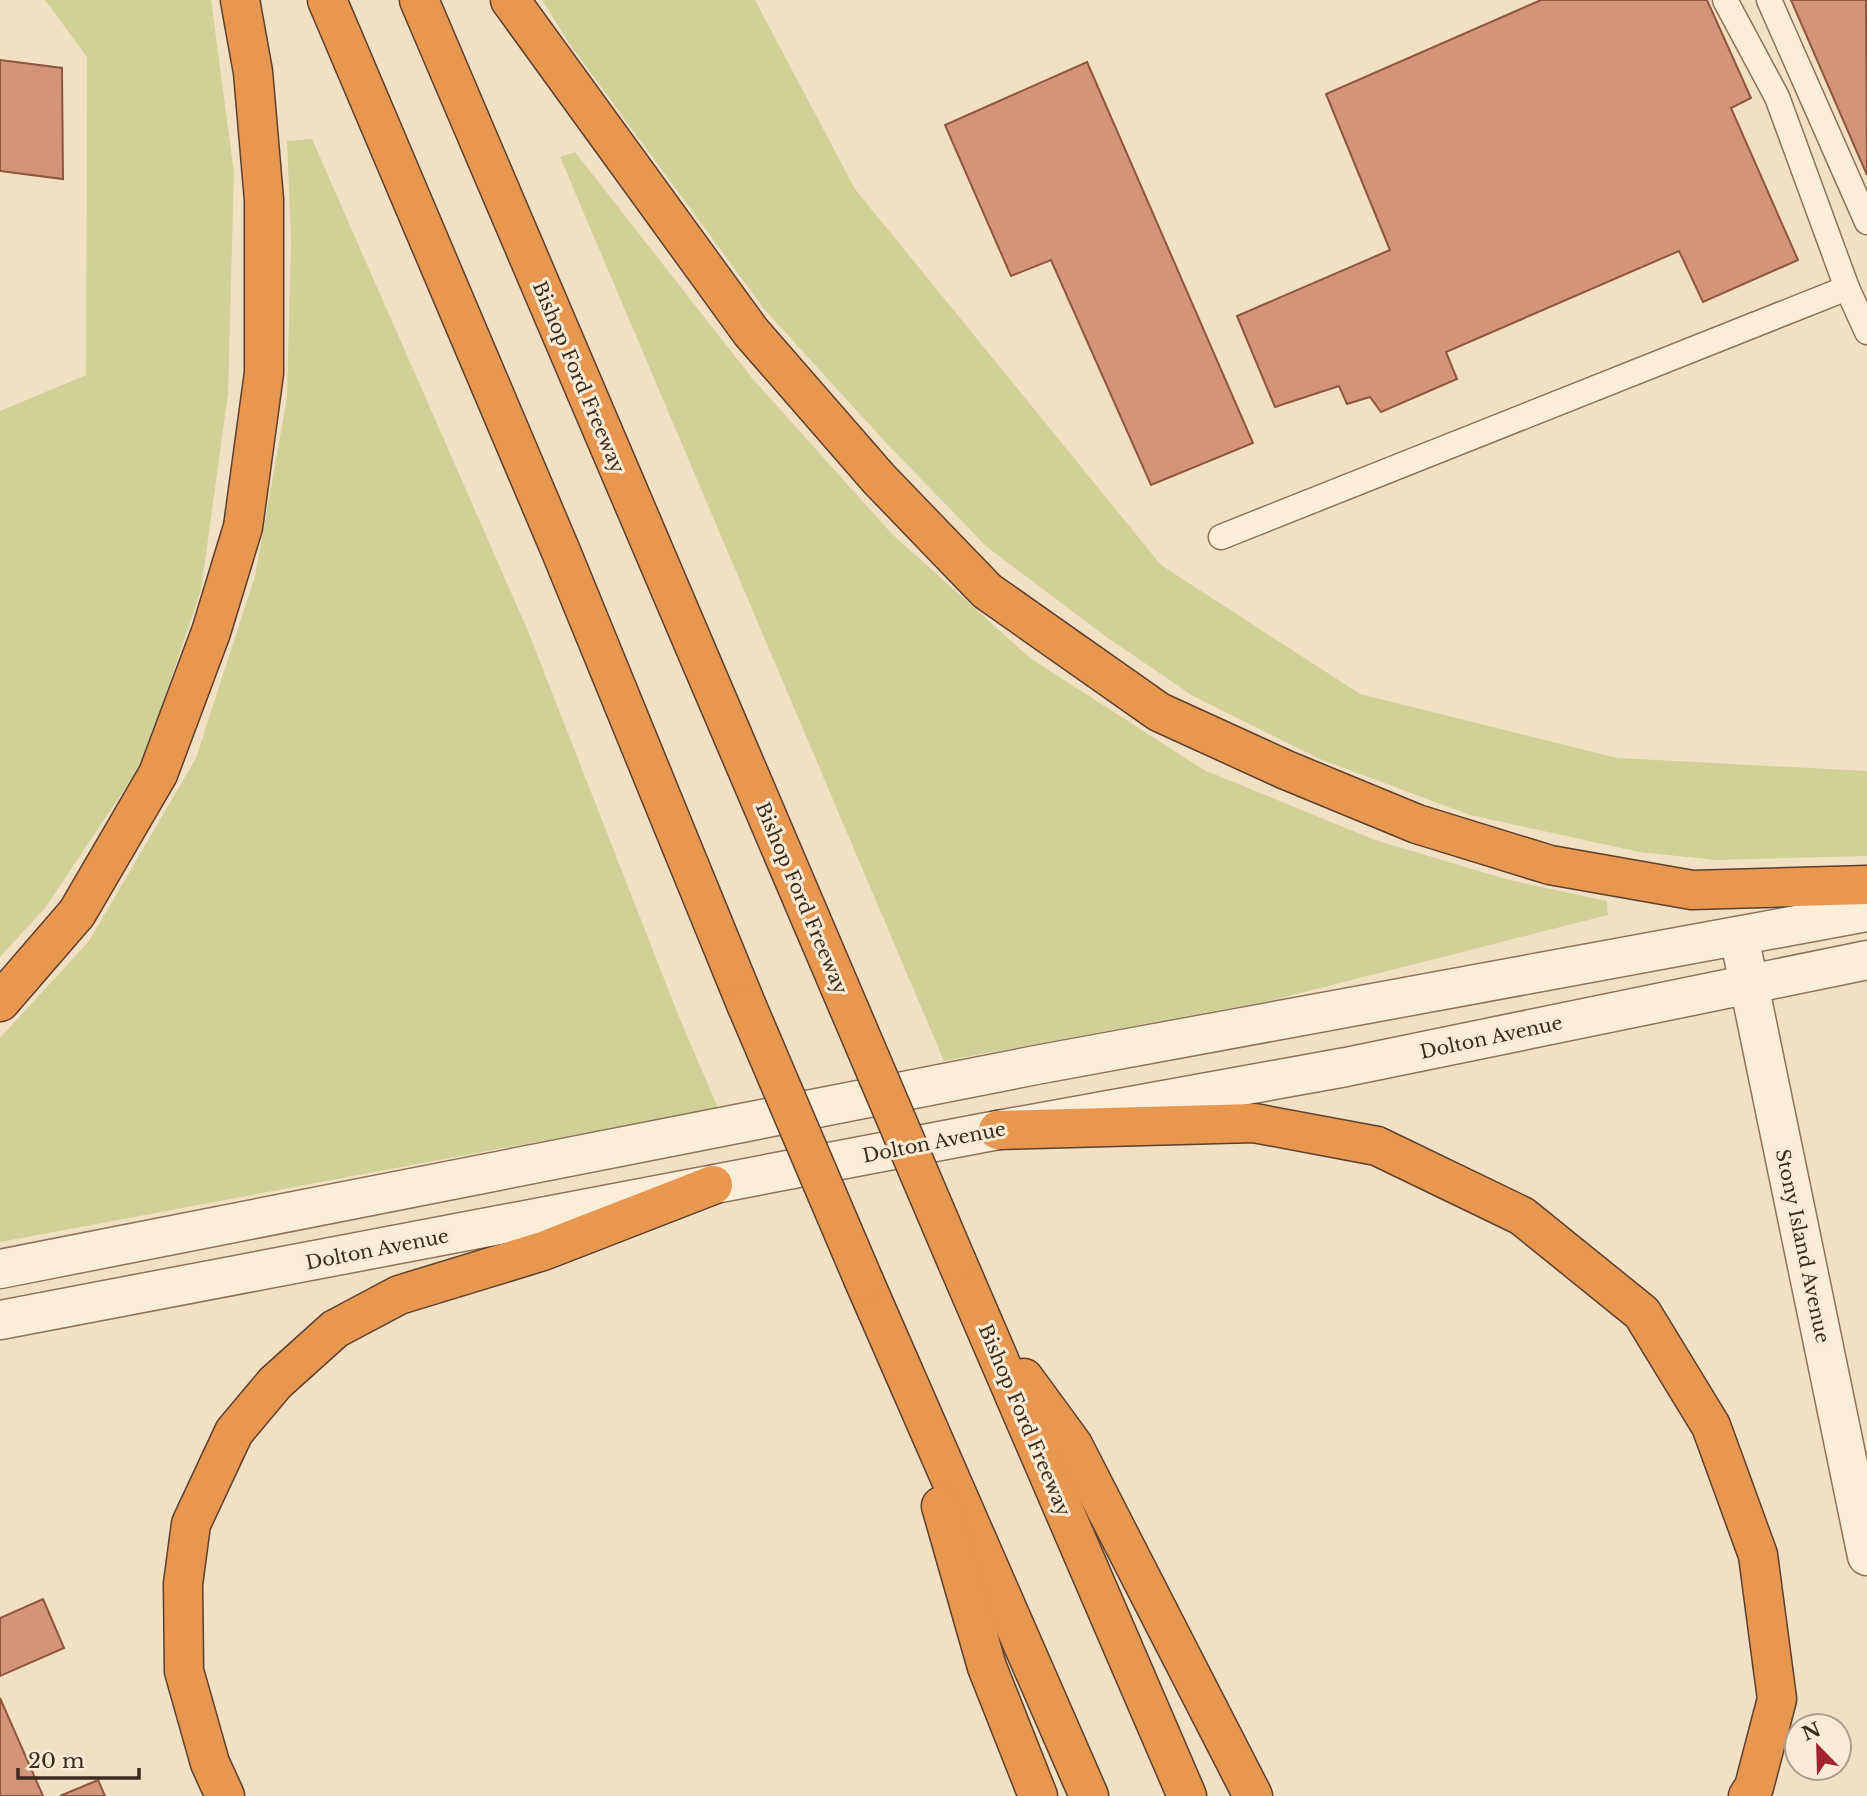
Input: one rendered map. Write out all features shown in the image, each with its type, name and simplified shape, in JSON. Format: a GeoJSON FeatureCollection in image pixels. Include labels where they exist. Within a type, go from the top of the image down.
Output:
{"type":"FeatureCollection","features":[{"type":"Feature","properties":{"kind":"highway"},"geometry":{"type":"LineString","coordinates":[[0,1002],[77,913],[158,774],[211,632],[243,527],[264,373],[264,200],[253,72],[240,0]]}},
{"type":"Feature","properties":{"kind":"highway"},"geometry":{"type":"LineString","coordinates":[[327,0],[562,554],[746,1004],[1089,1796]]}},
{"type":"Feature","properties":{"kind":"highway","name":"Bishop Ford Freeway"},"geometry":{"type":"LineString","coordinates":[[419,0],[1187,1796]]}},
{"type":"Feature","properties":{"kind":"highway"},"geometry":{"type":"LineString","coordinates":[[510,0],[751,332],[879,480],[987,591],[1159,712],[1286,770],[1417,824],[1549,865],[1692,890],[1867,885]]}},
{"type":"Feature","properties":{"kind":"highway"},"geometry":{"type":"LineString","coordinates":[[998,1130],[1254,1123],[1377,1146],[1522,1216],[1642,1314],[1711,1426],[1758,1555],[1777,1699],[1754,1787],[1748,1796]]}},
{"type":"Feature","properties":{"kind":"highway"},"geometry":{"type":"LineString","coordinates":[[225,1796],[210,1763],[184,1671],[183,1584],[191,1524],[234,1432],[275,1383],[335,1329],[399,1294],[542,1251],[713,1185]]}},
{"type":"Feature","properties":{"kind":"highway"},"geometry":{"type":"LineString","coordinates":[[985,1326],[1073,1445],[1253,1796]]}},
{"type":"Feature","properties":{"kind":"highway"},"geometry":{"type":"LineString","coordinates":[[900,1362],[987,1667],[1038,1796]]}},
{"type":"Feature","properties":{"kind":"street"},"geometry":{"type":"LineString","coordinates":[[0,1269],[1036,1065],[1867,912]]}},
{"type":"Feature","properties":{"kind":"street","name":"Stony Island Avenue"},"geometry":{"type":"LineString","coordinates":[[1739,936],[1867,1556]]}},
{"type":"Feature","properties":{"kind":"street","name":"Dolton Avenue"},"geometry":{"type":"LineString","coordinates":[[0,1320],[998,1130],[1346,1067],[1867,960]]}},
{"type":"Feature","properties":{"kind":"lane"},"geometry":{"type":"LineString","coordinates":[[1725,0],[1777,97],[1847,288],[1867,332]]}},
{"type":"Feature","properties":{"kind":"lane"},"geometry":{"type":"LineString","coordinates":[[1769,0],[1867,222]]}},
{"type":"Feature","properties":{"kind":"lane"},"geometry":{"type":"LineString","coordinates":[[1221,537],[1847,288]]}},
{"type":"Feature","properties":{"kind":"green space"},"geometry":{"type":"Polygon","coordinates":[[[45,0],[211,0],[234,173],[228,394],[201,590],[143,762],[45,908],[0,957],[0,411],[86,375],[87,57],[45,0]]]}},
{"type":"Feature","properties":{"kind":"green space"},"geometry":{"type":"Polygon","coordinates":[[[542,0],[755,0],[855,189],[1161,565],[1360,694],[1618,758],[1867,771],[1867,856],[1716,860],[1639,852],[1470,815],[1320,759],[1193,696],[1105,636],[987,547],[889,446],[764,309],[571,46],[542,0]]]}},
{"type":"Feature","properties":{"kind":"green space"},"geometry":{"type":"Polygon","coordinates":[[[312,139],[528,631],[679,1017],[718,1108],[0,1242],[0,1038],[89,941],[196,758],[255,576],[287,398],[291,240],[287,141],[312,139]]]}},
{"type":"Feature","properties":{"kind":"green space"},"geometry":{"type":"Polygon","coordinates":[[[575,152],[752,378],[892,534],[1030,658],[1204,770],[1375,840],[1509,880],[1607,901],[1608,915],[1273,1000],[944,1061],[560,157],[575,152]]]}},
{"type":"Feature","properties":{"kind":"building"},"geometry":{"type":"Polygon","coordinates":[[[1541,0],[1707,0],[1751,98],[1731,108],[1798,260],[1703,302],[1679,251],[1446,352],[1457,379],[1381,412],[1370,397],[1347,404],[1339,386],[1275,407],[1237,316],[1390,250],[1326,94],[1541,0]]]}},
{"type":"Feature","properties":{"kind":"building"},"geometry":{"type":"Polygon","coordinates":[[[1791,0],[1866,0],[1867,175],[1791,0]]]}},
{"type":"Feature","properties":{"kind":"building"},"geometry":{"type":"Polygon","coordinates":[[[0,60],[62,68],[63,179],[0,171],[0,60]]]}},
{"type":"Feature","properties":{"kind":"building"},"geometry":{"type":"Polygon","coordinates":[[[1087,62],[1253,443],[1151,485],[1051,260],[1011,276],[945,125],[1087,62]]]}},
{"type":"Feature","properties":{"kind":"building"},"geometry":{"type":"Polygon","coordinates":[[[43,1599],[64,1648],[0,1676],[0,1618],[43,1599]]]}},
{"type":"Feature","properties":{"kind":"building"},"geometry":{"type":"Polygon","coordinates":[[[0,1698],[43,1796],[0,1796],[0,1698]]]}},
{"type":"Feature","properties":{"kind":"building"},"geometry":{"type":"Polygon","coordinates":[[[98,1780],[105,1796],[60,1796],[98,1780]]]}}]}
